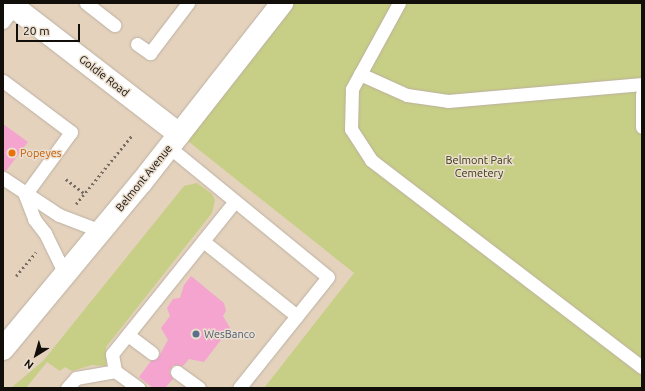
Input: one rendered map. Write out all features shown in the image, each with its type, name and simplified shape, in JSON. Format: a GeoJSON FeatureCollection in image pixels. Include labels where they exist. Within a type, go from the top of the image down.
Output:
{"type":"FeatureCollection","features":[{"type":"Feature","properties":{"kind":"main road","name":"Belmont Avenue"},"geometry":{"type":"LineString","coordinates":[[3,349],[174,141],[282,3]]}},
{"type":"Feature","properties":{"kind":"main road","name":"Goldie Road"},"geometry":{"type":"LineString","coordinates":[[9,11],[174,141]]}},
{"type":"Feature","properties":{"kind":"lane"},"geometry":{"type":"LineString","coordinates":[[86,3],[114,25]]}},
{"type":"Feature","properties":{"kind":"lane"},"geometry":{"type":"LineString","coordinates":[[137,44],[150,53],[188,3]]}},
{"type":"Feature","properties":{"kind":"lane"},"geometry":{"type":"LineString","coordinates":[[399,3],[352,89],[351,129],[371,160],[642,367]]}},
{"type":"Feature","properties":{"kind":"lane"},"geometry":{"type":"LineString","coordinates":[[360,74],[407,95],[448,101],[642,84]]}},
{"type":"Feature","properties":{"kind":"lane"},"geometry":{"type":"LineString","coordinates":[[3,80],[71,132],[25,195]]}},
{"type":"Feature","properties":{"kind":"lane"},"geometry":{"type":"LineString","coordinates":[[642,94],[642,127]]}},
{"type":"Feature","properties":{"kind":"lane"},"geometry":{"type":"LineString","coordinates":[[174,141],[235,201],[328,277],[239,388]]}},
{"type":"Feature","properties":{"kind":"lane"},"geometry":{"type":"LineString","coordinates":[[3,178],[25,195],[59,215],[101,231]]}},
{"type":"Feature","properties":{"kind":"lane"},"geometry":{"type":"LineString","coordinates":[[25,195],[34,219],[45,233],[65,274]]}},
{"type":"Feature","properties":{"kind":"lane"},"geometry":{"type":"LineString","coordinates":[[138,388],[115,371],[112,354],[235,201]]}},
{"type":"Feature","properties":{"kind":"lane"},"geometry":{"type":"LineString","coordinates":[[203,241],[297,316]]}},
{"type":"Feature","properties":{"kind":"lane"},"geometry":{"type":"LineString","coordinates":[[128,335],[152,353]]}},
{"type":"Feature","properties":{"kind":"lane"},"geometry":{"type":"LineString","coordinates":[[67,388],[76,378],[115,371]]}},
{"type":"Feature","properties":{"kind":"lane"},"geometry":{"type":"LineString","coordinates":[[177,372],[199,388]]}},
{"type":"Feature","properties":{"kind":"path"},"geometry":{"type":"LineString","coordinates":[[66,179],[84,193]]}},
{"type":"Feature","properties":{"kind":"shaded area"},"geometry":{"type":"Polygon","coordinates":[[[3,3],[282,3],[179,134],[354,273],[264,388],[3,388],[3,3]]]}},
{"type":"Feature","properties":{"kind":"green space","name":"Belmont Park Cemetery"},"geometry":{"type":"Polygon","coordinates":[[[282,3],[642,3],[642,388],[264,388],[354,273],[179,134],[282,3]]]}},
{"type":"Feature","properties":{"kind":"green space"},"geometry":{"type":"Polygon","coordinates":[[[197,183],[212,194],[215,200],[212,213],[106,347],[106,366],[92,365],[72,371],[65,367],[60,371],[47,362],[26,388],[11,388],[43,361],[184,186],[197,183]]]}},
{"type":"Feature","properties":{"kind":"building","name":"Popeyes"},"geometry":{"type":"Polygon","coordinates":[[[3,124],[28,142],[6,171],[3,170],[3,124]]]}},
{"type":"Feature","properties":{"kind":"building","name":"WesBanco"},"geometry":{"type":"Polygon","coordinates":[[[191,276],[224,303],[226,311],[223,316],[230,328],[204,362],[189,359],[183,366],[173,365],[169,372],[173,379],[165,388],[153,388],[139,377],[151,361],[158,358],[168,340],[161,328],[170,316],[167,308],[173,299],[180,298],[184,285],[191,276]]]}},
{"type":"Feature","properties":{"kind":"place","name":"Popeyes"},"geometry":{"type":"Point","coordinates":[12,153]}},
{"type":"Feature","properties":{"kind":"place","name":"WesBanco"},"geometry":{"type":"Point","coordinates":[196,334]}}]}
